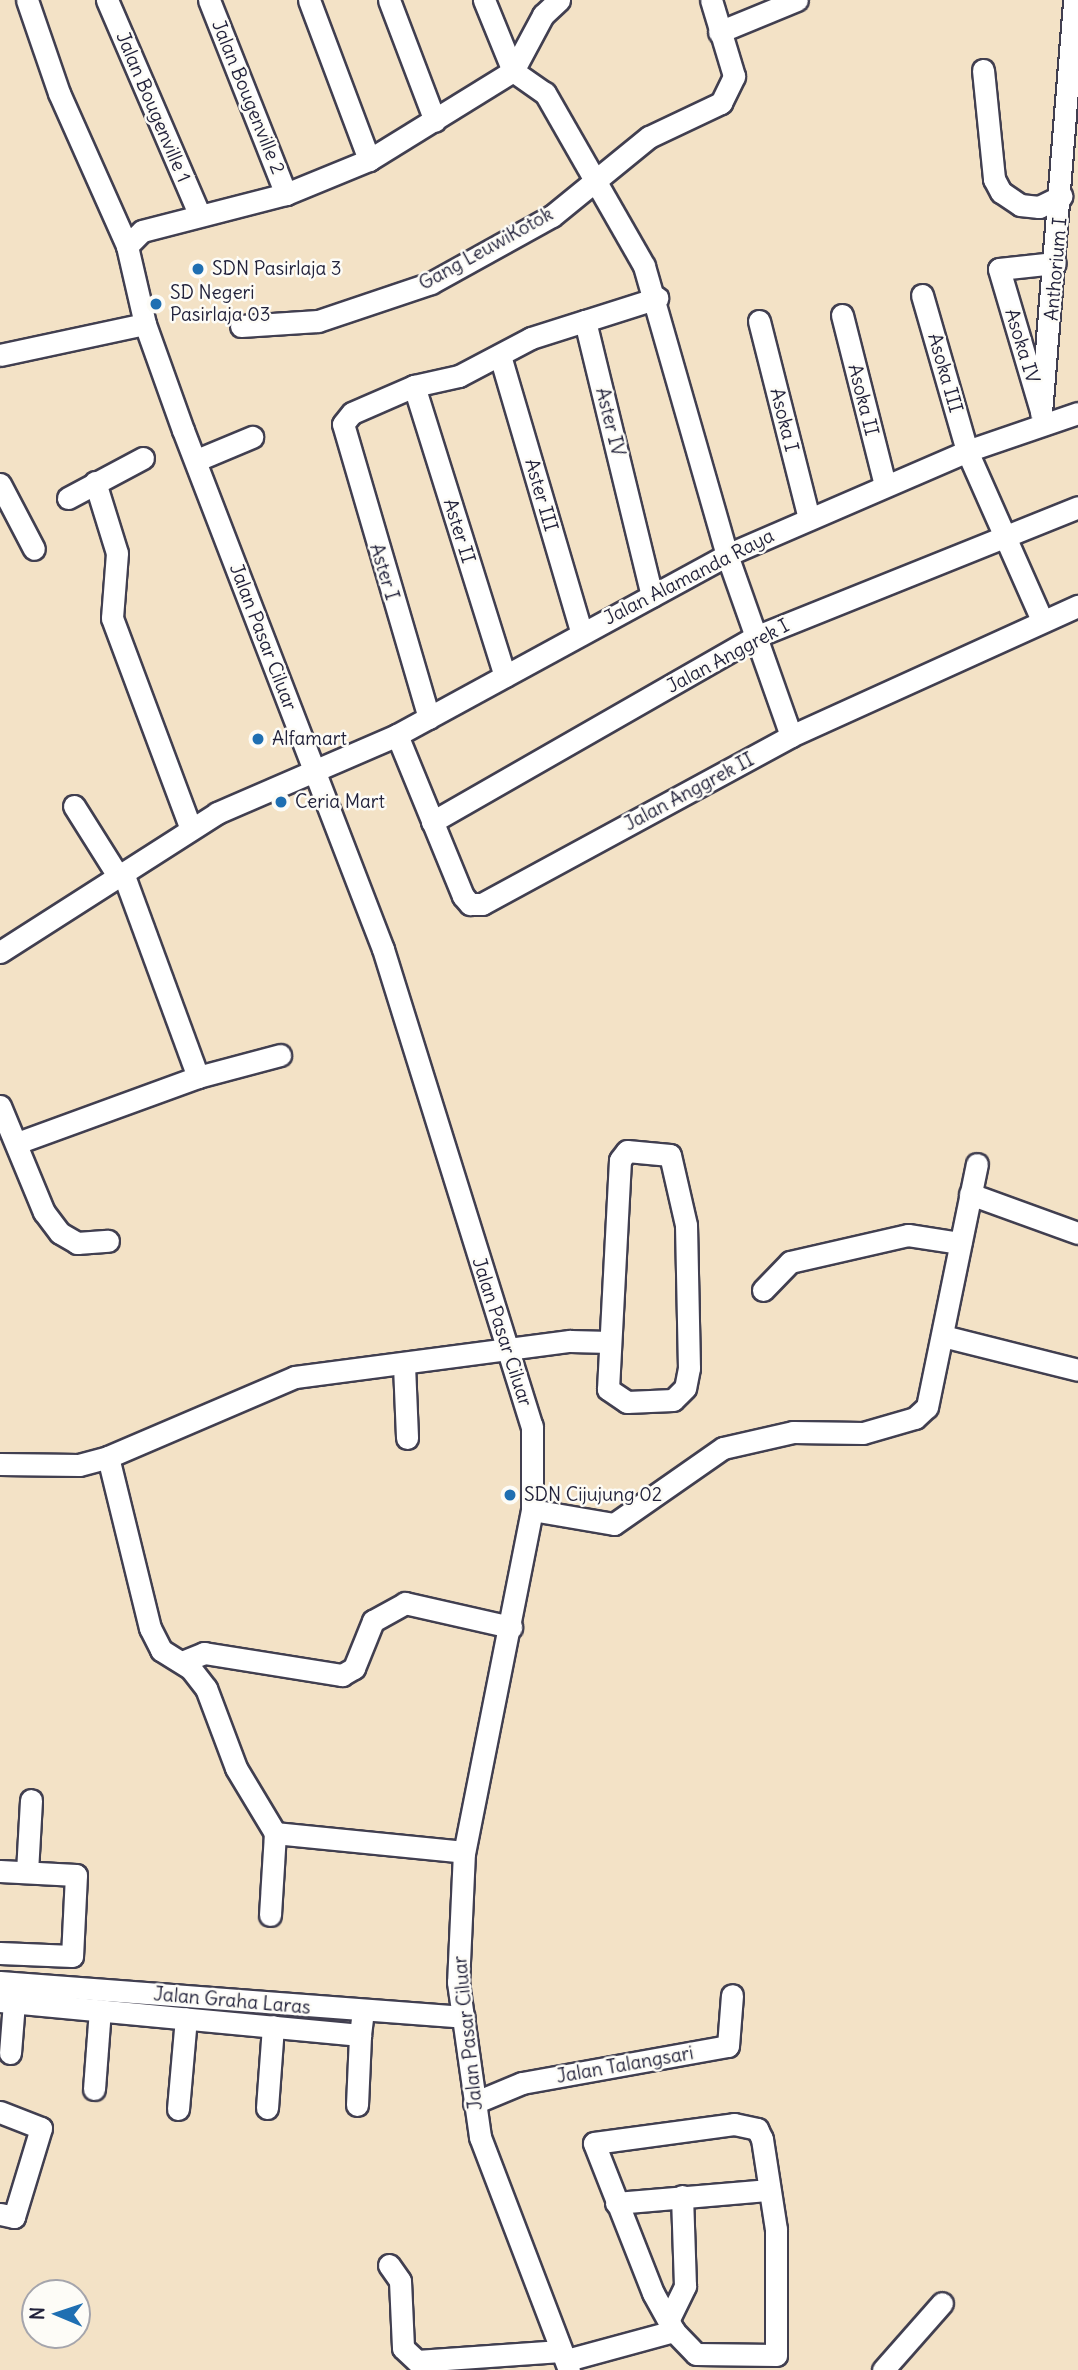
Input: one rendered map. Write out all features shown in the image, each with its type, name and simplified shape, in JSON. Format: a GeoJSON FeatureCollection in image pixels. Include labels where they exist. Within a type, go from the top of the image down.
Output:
{"type":"FeatureCollection","features":[{"type":"Feature","properties":{"kind":"street","name":"Jalan Pasar Ciluar"},"geometry":{"type":"LineString","coordinates":[[27,0],[59,93],[127,246],[145,324],[383,949],[532,1426],[532,1510],[511,1627],[478,1760],[464,1852],[458,1982],[480,2137],[566,2360]]}},
{"type":"Feature","properties":{"kind":"street","name":"Jalan Bougenville 1"},"geometry":{"type":"LineString","coordinates":[[107,0],[199,214]]}},
{"type":"Feature","properties":{"kind":"street","name":"Jalan Bougenville 2"},"geometry":{"type":"LineString","coordinates":[[209,0],[286,194]]}},
{"type":"Feature","properties":{"kind":"street"},"geometry":{"type":"LineString","coordinates":[[309,0],[369,160]]}},
{"type":"Feature","properties":{"kind":"street"},"geometry":{"type":"LineString","coordinates":[[389,0],[435,121]]}},
{"type":"Feature","properties":{"kind":"street"},"geometry":{"type":"LineString","coordinates":[[484,0],[513,71],[545,93],[597,175],[657,298],[727,555],[792,736]]}},
{"type":"Feature","properties":{"kind":"street"},"geometry":{"type":"LineString","coordinates":[[127,246],[142,231],[199,214],[286,194],[369,160],[513,71],[543,15],[559,0]]}},
{"type":"Feature","properties":{"kind":"street","name":"Gang LeuwiKotok"},"geometry":{"type":"LineString","coordinates":[[241,326],[340,316],[431,283],[552,216],[597,175],[649,137],[729,95],[734,76],[711,0]]}},
{"type":"Feature","properties":{"kind":"street"},"geometry":{"type":"LineString","coordinates":[[719,32],[797,0]]}},
{"type":"Feature","properties":{"kind":"street","name":"Anthorium I"},"geometry":{"type":"LineString","coordinates":[[1043,418],[1062,197],[1074,0]]}},
{"type":"Feature","properties":{"kind":"street"},"geometry":{"type":"LineString","coordinates":[[983,70],[994,179],[1001,192],[1020,205],[1040,207],[1062,197]]}},
{"type":"Feature","properties":{"kind":"street","name":"Asoka IV"},"geometry":{"type":"LineString","coordinates":[[1043,418],[999,269],[1055,263]]}},
{"type":"Feature","properties":{"kind":"street","name":"Asoka III"},"geometry":{"type":"LineString","coordinates":[[922,295],[967,451],[1041,618]]}},
{"type":"Feature","properties":{"kind":"street"},"geometry":{"type":"LineString","coordinates":[[414,386],[502,359],[531,338],[657,298]]}},
{"type":"Feature","properties":{"kind":"street","name":"Asoka II"},"geometry":{"type":"LineString","coordinates":[[842,315],[885,485]]}},
{"type":"Feature","properties":{"kind":"street","name":"Aster IV"},"geometry":{"type":"LineString","coordinates":[[585,321],[652,596]]}},
{"type":"Feature","properties":{"kind":"street","name":"Asoka I"},"geometry":{"type":"LineString","coordinates":[[759,321],[809,518]]}},
{"type":"Feature","properties":{"kind":"street"},"geometry":{"type":"LineString","coordinates":[[0,355],[145,324]]}},
{"type":"Feature","properties":{"kind":"street","name":"Aster III"},"geometry":{"type":"LineString","coordinates":[[502,359],[581,631]]}},
{"type":"Feature","properties":{"kind":"street","name":"Aster I"},"geometry":{"type":"LineString","coordinates":[[414,386],[352,412],[343,425],[429,718]]}},
{"type":"Feature","properties":{"kind":"street","name":"Aster II"},"geometry":{"type":"LineString","coordinates":[[414,386],[505,676]]}},
{"type":"Feature","properties":{"kind":"street","name":"Jalan Alamanda Raya"},"geometry":{"type":"LineString","coordinates":[[0,952],[191,829],[314,770],[397,735],[581,631],[727,555],[1043,418],[1078,412]]}},
{"type":"Feature","properties":{"kind":"street"},"geometry":{"type":"LineString","coordinates":[[197,460],[252,437]]}},
{"type":"Feature","properties":{"kind":"street"},"geometry":{"type":"LineString","coordinates":[[68,498],[143,458]]}},
{"type":"Feature","properties":{"kind":"street"},"geometry":{"type":"LineString","coordinates":[[95,482],[114,530],[112,618],[191,829]]}},
{"type":"Feature","properties":{"kind":"street"},"geometry":{"type":"LineString","coordinates":[[0,484],[34,549]]}},
{"type":"Feature","properties":{"kind":"street","name":"Jalan Anggrek I"},"geometry":{"type":"LineString","coordinates":[[432,822],[755,637],[1002,533],[1078,507]]}},
{"type":"Feature","properties":{"kind":"street","name":"Jalan Anggrek II"},"geometry":{"type":"LineString","coordinates":[[397,735],[463,896],[470,904],[482,904],[792,736],[1041,618],[1078,606]]}},
{"type":"Feature","properties":{"kind":"street"},"geometry":{"type":"LineString","coordinates":[[74,806],[120,874],[198,1077]]}},
{"type":"Feature","properties":{"kind":"street"},"geometry":{"type":"LineString","coordinates":[[17,1143],[198,1077],[280,1055]]}},
{"type":"Feature","properties":{"kind":"street"},"geometry":{"type":"LineString","coordinates":[[0,1106],[60,1233],[77,1243],[108,1241]]}},
{"type":"Feature","properties":{"kind":"street"},"geometry":{"type":"LineString","coordinates":[[668,1153],[686,1225],[685,1388],[673,1400],[615,1400],[608,1389],[610,1342],[622,1155],[668,1153]]}},
{"type":"Feature","properties":{"kind":"street"},"geometry":{"type":"LineString","coordinates":[[532,1510],[614,1524],[723,1448],[793,1432],[863,1433],[915,1418],[927,1407],[977,1164]]}},
{"type":"Feature","properties":{"kind":"street"},"geometry":{"type":"LineString","coordinates":[[970,1194],[1078,1233]]}},
{"type":"Feature","properties":{"kind":"street"},"geometry":{"type":"LineString","coordinates":[[763,1290],[790,1262],[908,1235],[960,1242]]}},
{"type":"Feature","properties":{"kind":"street"},"geometry":{"type":"LineString","coordinates":[[943,1336],[1078,1370]]}},
{"type":"Feature","properties":{"kind":"street"},"geometry":{"type":"LineString","coordinates":[[0,1464],[79,1465],[108,1457],[295,1377],[610,1342]]}},
{"type":"Feature","properties":{"kind":"street"},"geometry":{"type":"LineString","coordinates":[[404,1365],[407,1438]]}},
{"type":"Feature","properties":{"kind":"street"},"geometry":{"type":"LineString","coordinates":[[108,1457],[150,1628],[161,1650],[182,1662],[206,1688],[236,1768],[275,1833],[270,1915]]}},
{"type":"Feature","properties":{"kind":"street"},"geometry":{"type":"LineString","coordinates":[[182,1662],[204,1653],[342,1675],[354,1668],[373,1621],[405,1603],[511,1627]]}},
{"type":"Feature","properties":{"kind":"street"},"geometry":{"type":"LineString","coordinates":[[27,1872],[31,1800]]}},
{"type":"Feature","properties":{"kind":"street"},"geometry":{"type":"LineString","coordinates":[[275,1833],[464,1852]]}},
{"type":"Feature","properties":{"kind":"street"},"geometry":{"type":"LineString","coordinates":[[0,1871],[76,1875],[72,1956],[0,1953]]}},
{"type":"Feature","properties":{"kind":"street","name":"Jalan Graha Laras"},"geometry":{"type":"LineString","coordinates":[[0,1982],[464,2017]]}},
{"type":"Feature","properties":{"kind":"street","name":"Jalan Talangsari"},"geometry":{"type":"LineString","coordinates":[[474,2103],[522,2083],[728,2046],[732,1995]]}},
{"type":"Feature","properties":{"kind":"street"},"geometry":{"type":"LineString","coordinates":[[10,2053],[7,2002],[360,2035]]}},
{"type":"Feature","properties":{"kind":"street"},"geometry":{"type":"LineString","coordinates":[[94,2089],[100,2010]]}},
{"type":"Feature","properties":{"kind":"street"},"geometry":{"type":"LineString","coordinates":[[357,2105],[363,2011]]}},
{"type":"Feature","properties":{"kind":"street"},"geometry":{"type":"LineString","coordinates":[[178,2109],[186,2018]]}},
{"type":"Feature","properties":{"kind":"street"},"geometry":{"type":"LineString","coordinates":[[267,2108],[272,2026]]}},
{"type":"Feature","properties":{"kind":"street"},"geometry":{"type":"LineString","coordinates":[[0,2112],[41,2128],[14,2217],[0,2214]]}},
{"type":"Feature","properties":{"kind":"street"},"geometry":{"type":"LineString","coordinates":[[746,2126],[762,2139],[769,2190],[776,2229],[776,2356],[696,2354],[672,2325],[616,2203],[592,2137],[746,2126]]}},
{"type":"Feature","properties":{"kind":"street"},"geometry":{"type":"LineString","coordinates":[[616,2203],[769,2190]]}},
{"type":"Feature","properties":{"kind":"street"},"geometry":{"type":"LineString","coordinates":[[672,2325],[685,2286],[682,2196]]}},
{"type":"Feature","properties":{"kind":"street"},"geometry":{"type":"LineString","coordinates":[[389,2265],[400,2281],[403,2348],[417,2361],[566,2360],[672,2325]]}},
{"type":"Feature","properties":{"kind":"street"},"geometry":{"type":"LineString","coordinates":[[883,2370],[942,2303]]}},
{"type":"Feature","properties":{"kind":"place","name":"SDN Pasirlaja 3"},"geometry":{"type":"Point","coordinates":[198,269]}},
{"type":"Feature","properties":{"kind":"place","name":"SD Negeri Pasirlaja 03"},"geometry":{"type":"Point","coordinates":[156,304]}},
{"type":"Feature","properties":{"kind":"place","name":"Alfamart"},"geometry":{"type":"Point","coordinates":[258,739]}},
{"type":"Feature","properties":{"kind":"place","name":"Ceria Mart"},"geometry":{"type":"Point","coordinates":[281,802]}},
{"type":"Feature","properties":{"kind":"place","name":"SDN Cijujung 02"},"geometry":{"type":"Point","coordinates":[510,1495]}}]}
